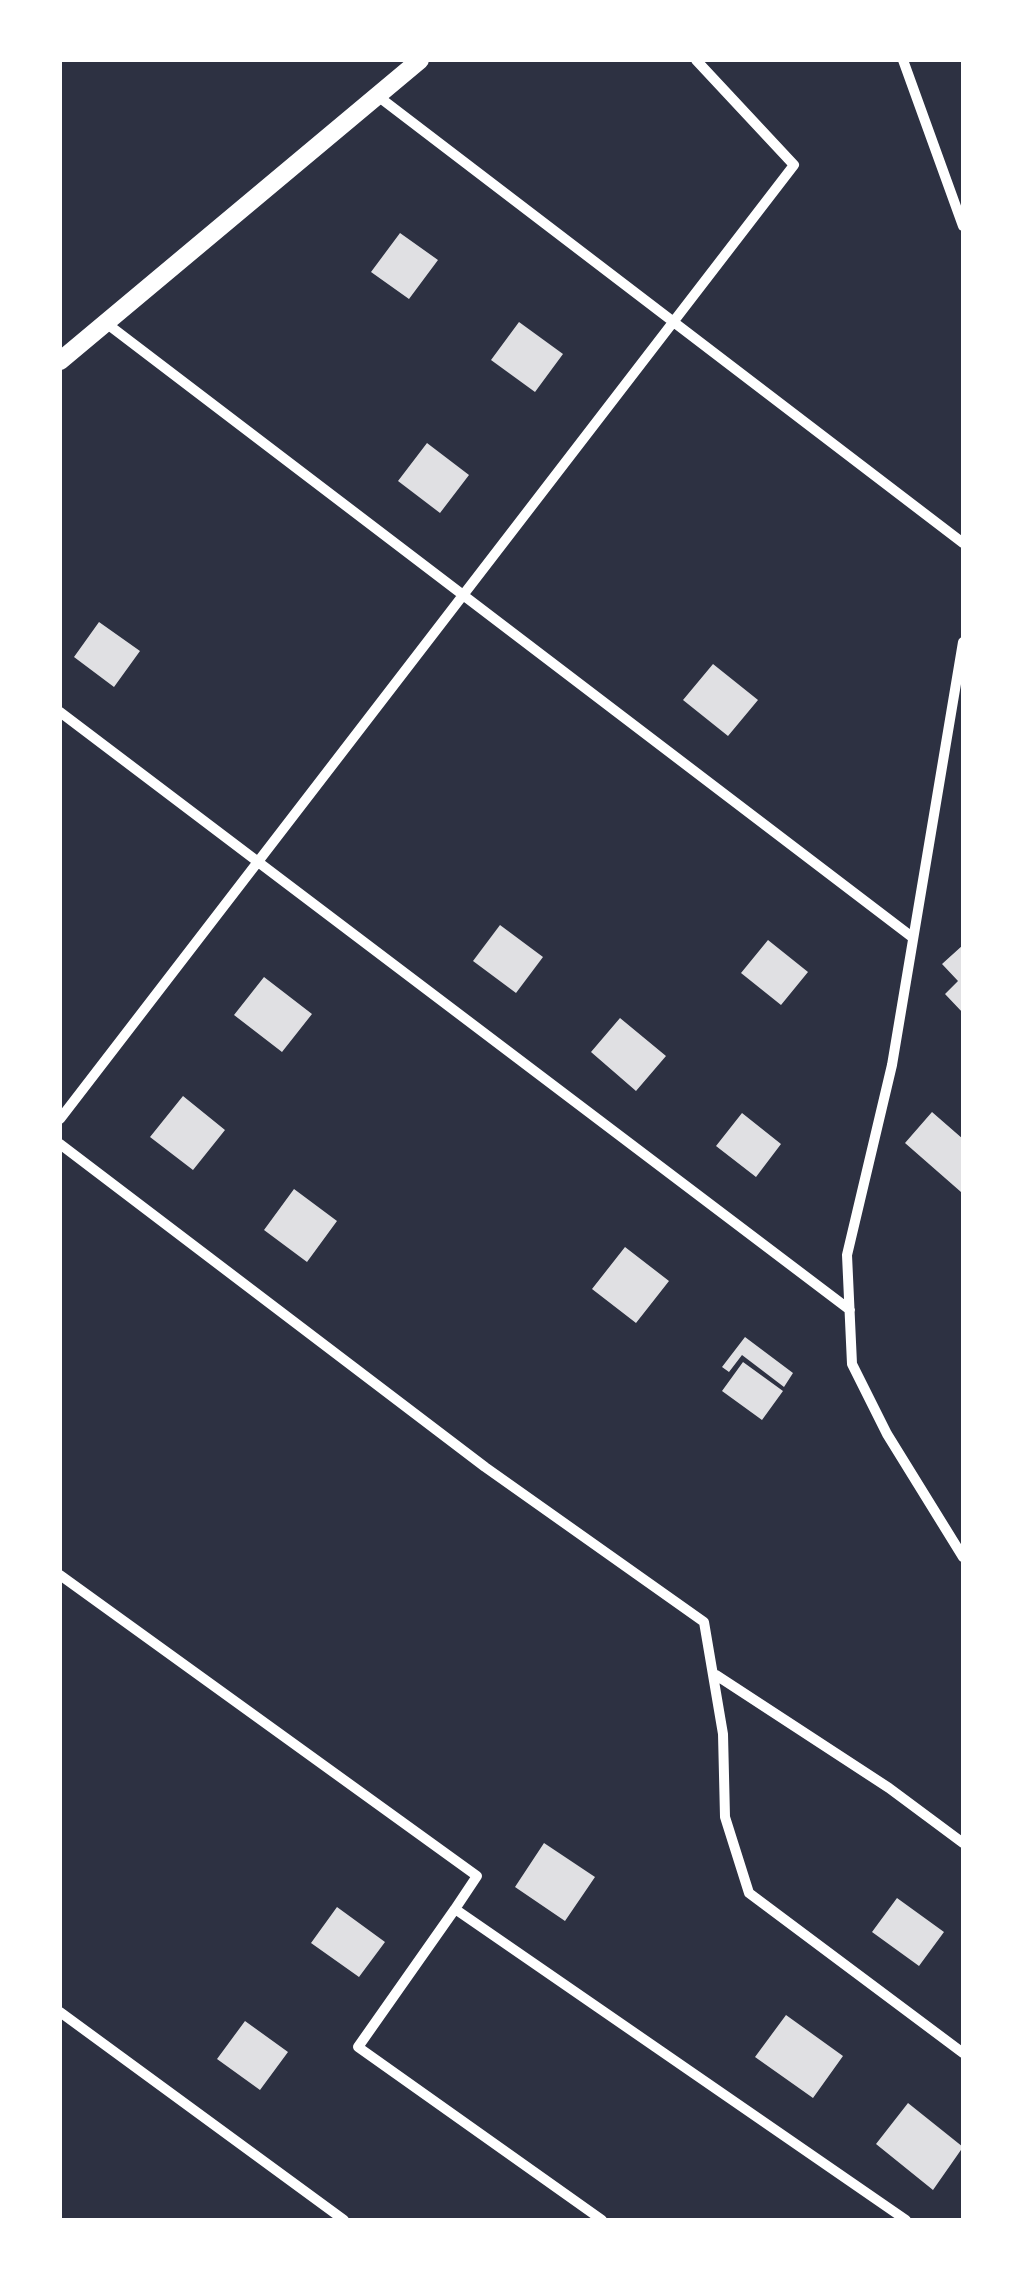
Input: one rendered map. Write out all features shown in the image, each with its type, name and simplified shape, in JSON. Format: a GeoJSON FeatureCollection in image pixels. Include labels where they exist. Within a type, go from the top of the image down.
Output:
{"type":"FeatureCollection","features":[{"type":"Feature","properties":{"kind":"street"},"geometry":{"type":"LineString","coordinates":[[60,361],[420,60]]}},
{"type":"Feature","properties":{"kind":"street"},"geometry":{"type":"LineString","coordinates":[[60,1119],[794,166],[696,60]]}},
{"type":"Feature","properties":{"kind":"street"},"geometry":{"type":"LineString","coordinates":[[904,60],[963,226]]}},
{"type":"Feature","properties":{"kind":"street"},"geometry":{"type":"LineString","coordinates":[[379,97],[963,544]]}},
{"type":"Feature","properties":{"kind":"street"},"geometry":{"type":"LineString","coordinates":[[106,324],[912,937]]}},
{"type":"Feature","properties":{"kind":"street"},"geometry":{"type":"LineString","coordinates":[[963,642],[892,1065],[847,1255],[852,1364],[887,1434],[963,1557]]}},
{"type":"Feature","properties":{"kind":"street"},"geometry":{"type":"LineString","coordinates":[[60,712],[850,1310]]}},
{"type":"Feature","properties":{"kind":"street"},"geometry":{"type":"LineString","coordinates":[[60,1144],[485,1466],[704,1622],[716,1675],[724,1817],[749,1893],[963,2053]]}},
{"type":"Feature","properties":{"kind":"street"},"geometry":{"type":"LineString","coordinates":[[60,1575],[477,1876],[358,2047],[602,2220]]}},
{"type":"Feature","properties":{"kind":"street"},"geometry":{"type":"LineString","coordinates":[[716,1675],[889,1788],[963,1843]]}},
{"type":"Feature","properties":{"kind":"street"},"geometry":{"type":"LineString","coordinates":[[455,1909],[906,2220]]}},
{"type":"Feature","properties":{"kind":"street"},"geometry":{"type":"LineString","coordinates":[[60,2012],[344,2220]]}},
{"type":"Feature","properties":{"kind":"building"},"geometry":{"type":"Polygon","coordinates":[[[400,233],[438,260],[409,299],[371,272],[400,233]]]}},
{"type":"Feature","properties":{"kind":"building"},"geometry":{"type":"Polygon","coordinates":[[[519,322],[563,354],[535,392],[491,360],[519,322]]]}},
{"type":"Feature","properties":{"kind":"building"},"geometry":{"type":"Polygon","coordinates":[[[427,443],[469,475],[440,513],[398,481],[427,443]]]}},
{"type":"Feature","properties":{"kind":"building"},"geometry":{"type":"Polygon","coordinates":[[[99,622],[140,651],[114,687],[74,657],[99,622]]]}},
{"type":"Feature","properties":{"kind":"building"},"geometry":{"type":"Polygon","coordinates":[[[713,664],[758,700],[728,736],[683,700],[713,664]]]}},
{"type":"Feature","properties":{"kind":"building"},"geometry":{"type":"Polygon","coordinates":[[[500,925],[543,957],[516,993],[473,961],[500,925]]]}},
{"type":"Feature","properties":{"kind":"building"},"geometry":{"type":"Polygon","coordinates":[[[768,940],[808,972],[781,1005],[741,973],[768,940]]]}},
{"type":"Feature","properties":{"kind":"building"},"geometry":{"type":"Polygon","coordinates":[[[963,945],[963,1013],[945,994],[958,981],[942,964],[963,945]]]}},
{"type":"Feature","properties":{"kind":"building"},"geometry":{"type":"Polygon","coordinates":[[[264,977],[312,1014],[282,1052],[234,1015],[264,977]]]}},
{"type":"Feature","properties":{"kind":"building"},"geometry":{"type":"Polygon","coordinates":[[[620,1018],[666,1056],[636,1091],[591,1052],[620,1018]]]}},
{"type":"Feature","properties":{"kind":"building"},"geometry":{"type":"Polygon","coordinates":[[[183,1096],[225,1130],[193,1170],[150,1137],[183,1096]]]}},
{"type":"Feature","properties":{"kind":"building"},"geometry":{"type":"Polygon","coordinates":[[[932,1112],[963,1139],[961,1192],[905,1143],[932,1112]]]}},
{"type":"Feature","properties":{"kind":"building"},"geometry":{"type":"Polygon","coordinates":[[[742,1113],[781,1144],[756,1177],[716,1146],[742,1113]]]}},
{"type":"Feature","properties":{"kind":"building"},"geometry":{"type":"Polygon","coordinates":[[[294,1189],[337,1221],[307,1262],[264,1230],[294,1189]]]}},
{"type":"Feature","properties":{"kind":"building"},"geometry":{"type":"Polygon","coordinates":[[[625,1247],[669,1281],[636,1323],[592,1289],[625,1247]]]}},
{"type":"Feature","properties":{"kind":"building"},"geometry":{"type":"Polygon","coordinates":[[[745,1337],[793,1373],[784,1387],[742,1355],[729,1372],[722,1367],[745,1337]]]}},
{"type":"Feature","properties":{"kind":"building"},"geometry":{"type":"Polygon","coordinates":[[[743,1362],[783,1391],[762,1420],[722,1391],[743,1362]]]}},
{"type":"Feature","properties":{"kind":"building"},"geometry":{"type":"Polygon","coordinates":[[[544,1843],[595,1877],[565,1921],[515,1887],[544,1843]]]}},
{"type":"Feature","properties":{"kind":"building"},"geometry":{"type":"Polygon","coordinates":[[[897,1898],[944,1932],[919,1966],[872,1932],[897,1898]]]}},
{"type":"Feature","properties":{"kind":"building"},"geometry":{"type":"Polygon","coordinates":[[[337,1907],[385,1942],[359,1977],[311,1943],[337,1907]]]}},
{"type":"Feature","properties":{"kind":"building"},"geometry":{"type":"Polygon","coordinates":[[[786,2015],[843,2056],[813,2098],[755,2057],[786,2015]]]}},
{"type":"Feature","properties":{"kind":"building"},"geometry":{"type":"Polygon","coordinates":[[[245,2021],[288,2052],[260,2090],[217,2059],[245,2021]]]}},
{"type":"Feature","properties":{"kind":"building"},"geometry":{"type":"Polygon","coordinates":[[[908,2103],[963,2147],[933,2190],[876,2144],[908,2103]]]}}]}
